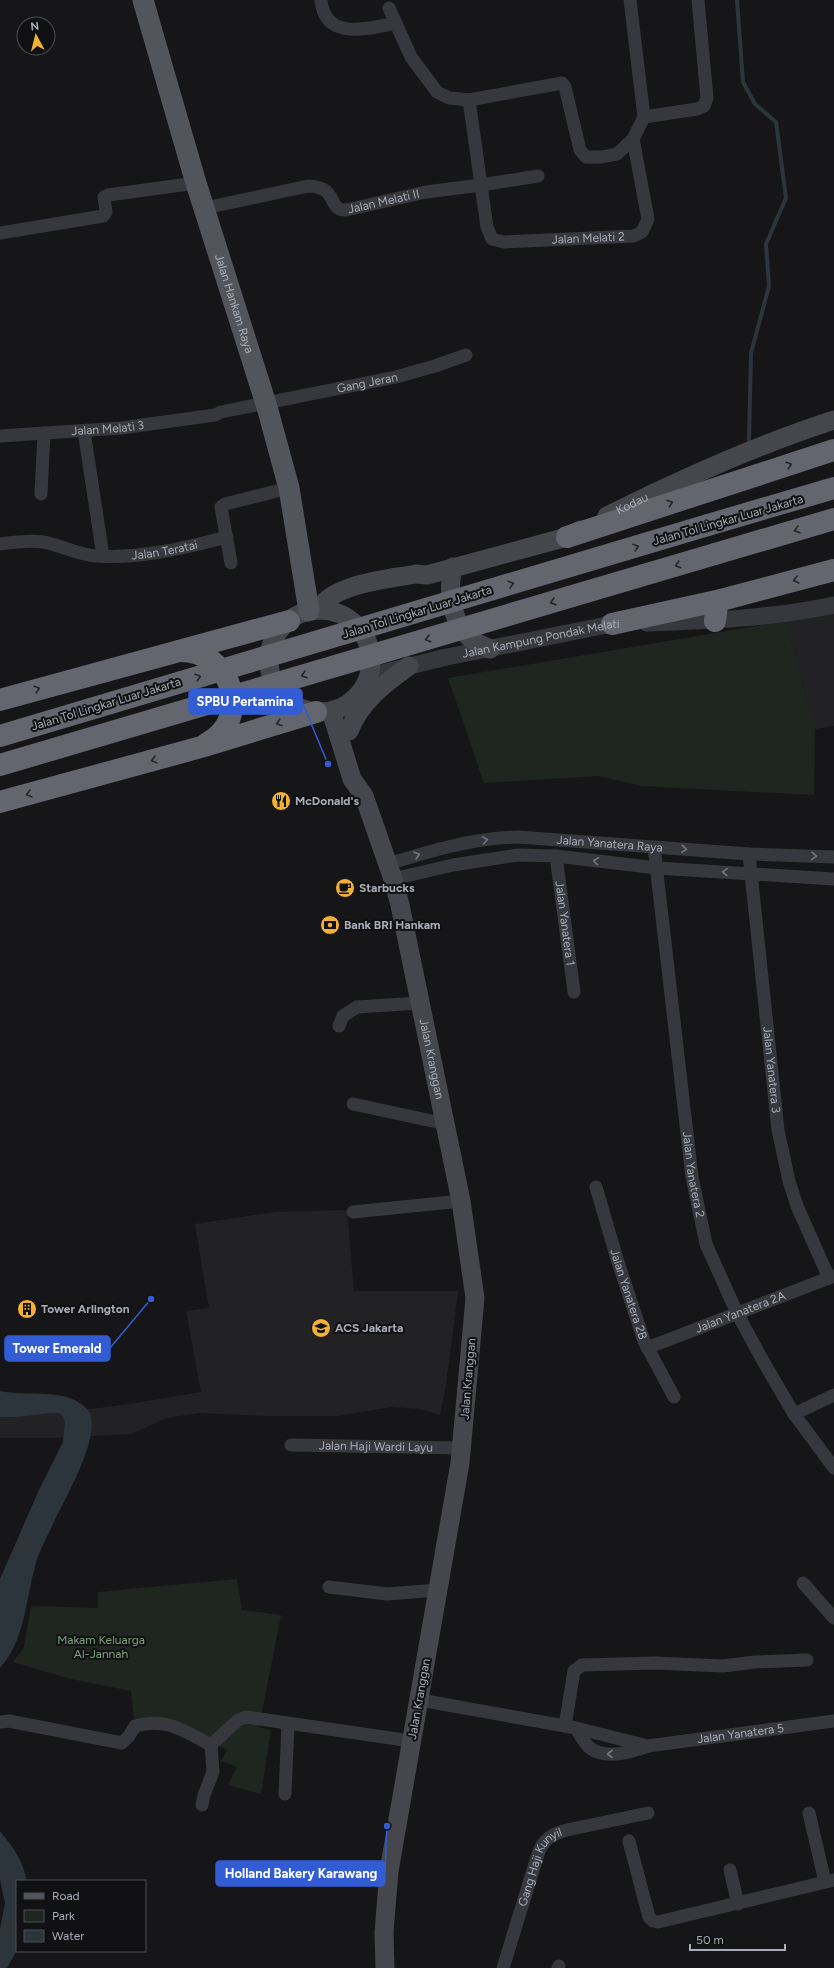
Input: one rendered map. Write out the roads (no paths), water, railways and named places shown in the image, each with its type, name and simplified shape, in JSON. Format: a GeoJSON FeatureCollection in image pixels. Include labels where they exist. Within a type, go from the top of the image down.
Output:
{"type":"FeatureCollection","features":[{"type":"Feature","properties":{"kind":"highway"},"geometry":{"type":"LineString","coordinates":[[567,537],[834,450]]}},
{"type":"Feature","properties":{"kind":"highway","name":"Jalan Tol Lingkar Luar Jakarta"},"geometry":{"type":"LineString","coordinates":[[0,736],[834,488]]}},
{"type":"Feature","properties":{"kind":"highway"},"geometry":{"type":"LineString","coordinates":[[0,765],[834,519]]}},
{"type":"Feature","properties":{"kind":"highway"},"geometry":{"type":"LineString","coordinates":[[612,624],[721,600],[834,570]]}},
{"type":"Feature","properties":{"kind":"highway"},"geometry":{"type":"LineString","coordinates":[[715,621],[717,605],[721,600]]}},
{"type":"Feature","properties":{"kind":"highway"},"geometry":{"type":"LineString","coordinates":[[0,700],[247,632],[282,629]]}},
{"type":"Feature","properties":{"kind":"highway"},"geometry":{"type":"LineString","coordinates":[[176,651],[193,652],[212,660],[226,676],[232,692],[232,709],[226,725],[216,738],[201,747]]}},
{"type":"Feature","properties":{"kind":"highway"},"geometry":{"type":"LineString","coordinates":[[0,802],[330,710]]}},
{"type":"Feature","properties":{"kind":"main road","name":"Jalan Hankam Raya"},"geometry":{"type":"LineString","coordinates":[[147,1],[196,183],[267,405],[289,488],[314,610]]}},
{"type":"Feature","properties":{"kind":"main road","name":"Kodau"},"geometry":{"type":"LineString","coordinates":[[314,610],[335,592],[347,588],[387,585],[416,579],[453,567],[567,537],[677,481],[720,462],[834,420]]}},
{"type":"Feature","properties":{"kind":"main road"},"geometry":{"type":"LineString","coordinates":[[453,567],[450,594],[457,620],[474,641],[490,649]]}},
{"type":"Feature","properties":{"kind":"main road","name":"Kodau"},"geometry":{"type":"LineString","coordinates":[[343,615],[347,604],[352,600],[387,585]]}},
{"type":"Feature","properties":{"kind":"main road"},"geometry":{"type":"LineString","coordinates":[[314,610],[330,611],[343,615],[356,624],[367,639],[372,657],[370,676],[359,695],[330,710],[307,710],[290,703],[280,693],[273,681],[269,663],[271,645],[282,629],[314,610]]}},
{"type":"Feature","properties":{"kind":"main road"},"geometry":{"type":"LineString","coordinates":[[349,731],[355,716],[373,694],[416,664]]}},
{"type":"Feature","properties":{"kind":"main road","name":"Jalan Kranggan"},"geometry":{"type":"LineString","coordinates":[[330,710],[349,731],[363,776],[364,796]]}},
{"type":"Feature","properties":{"kind":"main road","name":"Jalan Kranggan"},"geometry":{"type":"LineString","coordinates":[[330,710],[352,779],[364,796],[390,871],[446,1124],[461,1200],[475,1298],[461,1448],[420,1700],[390,1871],[384,1932],[385,1968]]}},
{"type":"Feature","properties":{"kind":"street"},"geometry":{"type":"LineString","coordinates":[[321,0],[326,17],[337,26],[346,30],[396,23]]}},
{"type":"Feature","properties":{"kind":"street"},"geometry":{"type":"LineString","coordinates":[[389,8],[411,57],[437,92],[449,98],[469,100],[562,83],[565,87],[580,150],[586,158],[617,154],[633,139],[644,117],[630,0]]}},
{"type":"Feature","properties":{"kind":"street"},"geometry":{"type":"LineString","coordinates":[[644,117],[697,109],[704,106],[707,98],[698,0]]}},
{"type":"Feature","properties":{"kind":"street"},"geometry":{"type":"LineString","coordinates":[[469,100],[480,185],[538,176]]}},
{"type":"Feature","properties":{"kind":"street","name":"Jalan Melati 2"},"geometry":{"type":"LineString","coordinates":[[480,185],[487,227],[492,239],[504,242],[634,236],[642,232],[648,219],[633,139]]}},
{"type":"Feature","properties":{"kind":"street"},"geometry":{"type":"LineString","coordinates":[[0,233],[103,216],[106,212],[104,197],[108,195],[196,183]]}},
{"type":"Feature","properties":{"kind":"street","name":"Jalan Melati II"},"geometry":{"type":"LineString","coordinates":[[205,208],[308,186],[320,186],[326,189],[335,206],[346,210],[426,192],[480,185]]}},
{"type":"Feature","properties":{"kind":"street","name":"Gang Jeran"},"geometry":{"type":"LineString","coordinates":[[267,405],[396,377],[466,355]]}},
{"type":"Feature","properties":{"kind":"street","name":"Jalan Melati 3"},"geometry":{"type":"LineString","coordinates":[[0,436],[121,428],[215,415],[221,412],[267,405]]}},
{"type":"Feature","properties":{"kind":"street"},"geometry":{"type":"LineString","coordinates":[[84,431],[103,556]]}},
{"type":"Feature","properties":{"kind":"street"},"geometry":{"type":"LineString","coordinates":[[41,494],[44,433]]}},
{"type":"Feature","properties":{"kind":"street"},"geometry":{"type":"LineString","coordinates":[[231,563],[221,511],[222,505],[289,488]]}},
{"type":"Feature","properties":{"kind":"street","name":"Jalan Teratai"},"geometry":{"type":"LineString","coordinates":[[0,544],[31,541],[44,542],[82,554],[103,556],[160,552],[227,538]]}},
{"type":"Feature","properties":{"kind":"street","name":"Jalan Kampung Pondak Melati"},"geometry":{"type":"LineString","coordinates":[[370,676],[442,658],[612,624],[715,621],[786,615],[834,605]]}},
{"type":"Feature","properties":{"kind":"street","name":"Jalan Yanatera Raya"},"geometry":{"type":"LineString","coordinates":[[390,871],[447,847],[490,839],[518,837],[749,854],[834,857]]}},
{"type":"Feature","properties":{"kind":"street"},"geometry":{"type":"LineString","coordinates":[[469,843],[471,862]]}},
{"type":"Feature","properties":{"kind":"street","name":"Jalan Yanatera 2"},"geometry":{"type":"LineString","coordinates":[[654,847],[692,1177],[706,1244],[737,1314],[794,1414],[834,1468]]}},
{"type":"Feature","properties":{"kind":"street","name":"Jalan Yanatera 3"},"geometry":{"type":"LineString","coordinates":[[749,854],[778,1130],[789,1181],[797,1206],[831,1277]]}},
{"type":"Feature","properties":{"kind":"street","name":"Jalan Yanatera Raya"},"geometry":{"type":"LineString","coordinates":[[390,871],[518,855],[556,856],[657,868],[834,879]]}},
{"type":"Feature","properties":{"kind":"street","name":"Jalan Yanatera 1"},"geometry":{"type":"LineString","coordinates":[[556,856],[574,992]]}},
{"type":"Feature","properties":{"kind":"street"},"geometry":{"type":"LineString","coordinates":[[339,1026],[344,1016],[357,1007],[420,1003]]}},
{"type":"Feature","properties":{"kind":"street"},"geometry":{"type":"LineString","coordinates":[[353,1104],[446,1124]]}},
{"type":"Feature","properties":{"kind":"street","name":"Jalan Yanatera 2B"},"geometry":{"type":"LineString","coordinates":[[596,1186],[617,1259],[647,1348],[674,1397]]}},
{"type":"Feature","properties":{"kind":"street"},"geometry":{"type":"LineString","coordinates":[[353,1212],[461,1200]]}},
{"type":"Feature","properties":{"kind":"street","name":"Jalan Yanatera 2A"},"geometry":{"type":"LineString","coordinates":[[647,1348],[831,1277]]}},
{"type":"Feature","properties":{"kind":"street"},"geometry":{"type":"LineString","coordinates":[[794,1414],[834,1395]]}},
{"type":"Feature","properties":{"kind":"street","name":"Jalan Haji Wardi Layu"},"geometry":{"type":"LineString","coordinates":[[291,1445],[461,1448]]}},
{"type":"Feature","properties":{"kind":"street"},"geometry":{"type":"LineString","coordinates":[[803,1583],[834,1618]]}},
{"type":"Feature","properties":{"kind":"street"},"geometry":{"type":"LineString","coordinates":[[329,1587],[387,1594],[438,1590]]}},
{"type":"Feature","properties":{"kind":"street"},"geometry":{"type":"LineString","coordinates":[[571,1727],[574,1671],[582,1665],[655,1663],[723,1666],[755,1662],[807,1660]]}},
{"type":"Feature","properties":{"kind":"street","name":"Jalan Yanatera 5"},"geometry":{"type":"LineString","coordinates":[[420,1700],[571,1727],[648,1746]]}},
{"type":"Feature","properties":{"kind":"street"},"geometry":{"type":"LineString","coordinates":[[211,1745],[242,1718],[251,1717],[288,1724],[412,1741]]}},
{"type":"Feature","properties":{"kind":"street"},"geometry":{"type":"LineString","coordinates":[[0,1722],[9,1721],[122,1743],[135,1726],[149,1722],[163,1722],[182,1728],[211,1745]]}},
{"type":"Feature","properties":{"kind":"street","name":"Jalan Yanatera 5"},"geometry":{"type":"LineString","coordinates":[[571,1727],[590,1748],[602,1754],[633,1751],[648,1746],[834,1721]]}},
{"type":"Feature","properties":{"kind":"street"},"geometry":{"type":"LineString","coordinates":[[285,1794],[288,1724]]}},
{"type":"Feature","properties":{"kind":"street"},"geometry":{"type":"LineString","coordinates":[[202,1805],[204,1795],[213,1772],[211,1745]]}},
{"type":"Feature","properties":{"kind":"street","name":"Gang Haji Kunyil"},"geometry":{"type":"LineString","coordinates":[[503,1968],[541,1845],[555,1834],[567,1830],[648,1813]]}},
{"type":"Feature","properties":{"kind":"street"},"geometry":{"type":"LineString","coordinates":[[629,1841],[649,1917],[653,1921],[658,1922],[829,1881],[809,1813]]}},
{"type":"Feature","properties":{"kind":"street"},"geometry":{"type":"LineString","coordinates":[[730,1870],[738,1904]]}},
{"type":"Feature","properties":{"kind":"water"},"geometry":{"type":"Polygon","coordinates":[[[0,1391],[11,1393],[58,1395],[79,1402],[87,1409],[91,1419],[91,1432],[88,1448],[74,1482],[36,1563],[24,1618],[15,1645],[9,1657],[0,1668],[0,1579],[39,1490],[63,1442],[65,1421],[60,1413],[0,1417],[0,1391]]]}},
{"type":"Feature","properties":{"kind":"water"},"geometry":{"type":"Polygon","coordinates":[[[0,1831],[13,1848],[20,1861],[26,1880],[16,1880],[16,1952],[7,1968],[0,1968],[0,1929],[5,1903],[0,1879],[0,1831]]]}},
{"type":"Feature","properties":{"kind":"waterway"},"geometry":{"type":"LineString","coordinates":[[737,0],[743,82],[755,104],[776,122],[786,198],[766,244],[769,286],[751,353],[749,440]]}},
{"type":"Feature","properties":{"kind":"place","name":"SPBU Pertamina"},"geometry":{"type":"Point","coordinates":[328,764]}},
{"type":"Feature","properties":{"kind":"place","name":"McDonald's"},"geometry":{"type":"Point","coordinates":[281,801]}},
{"type":"Feature","properties":{"kind":"place","name":"Starbucks"},"geometry":{"type":"Point","coordinates":[345,888]}},
{"type":"Feature","properties":{"kind":"place","name":"Bank BRI Hankam"},"geometry":{"type":"Point","coordinates":[330,925]}},
{"type":"Feature","properties":{"kind":"place","name":"Tower Emerald"},"geometry":{"type":"Point","coordinates":[151,1299]}},
{"type":"Feature","properties":{"kind":"place","name":"Tower Arlington"},"geometry":{"type":"Point","coordinates":[27,1309]}},
{"type":"Feature","properties":{"kind":"place","name":"ACS Jakarta"},"geometry":{"type":"Point","coordinates":[321,1328]}},
{"type":"Feature","properties":{"kind":"place","name":"Holland Bakery Karawang"},"geometry":{"type":"Point","coordinates":[387,1826]}},
{"type":"Feature","properties":{"kind":"park label","name":"Makam Keluarga Al-Jannah"},"geometry":{"type":"Point","coordinates":[101,1647]}}]}
